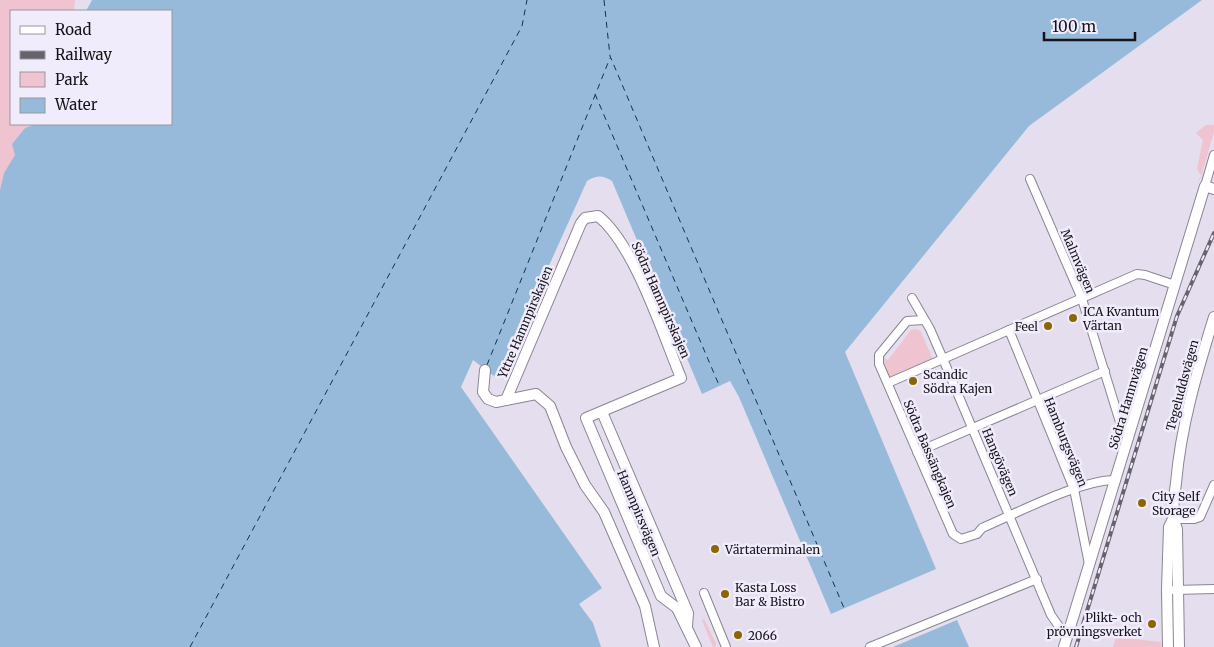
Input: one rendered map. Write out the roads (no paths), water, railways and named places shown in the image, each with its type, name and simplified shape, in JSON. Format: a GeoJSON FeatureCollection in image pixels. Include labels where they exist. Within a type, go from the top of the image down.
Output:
{"type":"FeatureCollection","features":[{"type":"Feature","properties":{"kind":"main road","name":"Södra Hamnvägen"},"geometry":{"type":"LineString","coordinates":[[1064,647],[1175,285],[1210,187]]}},
{"type":"Feature","properties":{"kind":"main road","name":"Södra Hamnpirskajen"},"geometry":{"type":"LineString","coordinates":[[593,215],[608,224],[629,254],[681,378]]}},
{"type":"Feature","properties":{"kind":"main road","name":"Yttre Hamnpirskajen"},"geometry":{"type":"LineString","coordinates":[[485,370],[482,385],[485,396],[496,402],[506,400],[581,223],[585,218],[593,215]]}},
{"type":"Feature","properties":{"kind":"main road","name":"Tegeluddsvägen"},"geometry":{"type":"LineString","coordinates":[[1179,647],[1177,529],[1174,519],[1182,433],[1192,386],[1214,317]]}},
{"type":"Feature","properties":{"kind":"main road","name":"Hamnpirsvägen"},"geometry":{"type":"LineString","coordinates":[[681,378],[586,418],[661,596],[677,608],[696,647]]}},
{"type":"Feature","properties":{"kind":"main road"},"geometry":{"type":"LineString","coordinates":[[506,400],[532,394],[539,396],[550,406],[585,485],[604,512],[645,606],[654,647]]}},
{"type":"Feature","properties":{"kind":"main road","name":"Hamnpirsvägen"},"geometry":{"type":"LineString","coordinates":[[602,412],[688,612],[687,626]]}},
{"type":"Feature","properties":{"kind":"main road","name":"Tegeluddsvägen"},"geometry":{"type":"LineString","coordinates":[[1168,647],[1169,527],[1174,519]]}},
{"type":"Feature","properties":{"kind":"street","name":"Södra Hamnvägen"},"geometry":{"type":"LineString","coordinates":[[1210,187],[1214,155]]}},
{"type":"Feature","properties":{"kind":"street","name":"Malmvägen"},"geometry":{"type":"LineString","coordinates":[[1030,179],[1082,299],[1106,371],[1120,422],[1129,437]]}},
{"type":"Feature","properties":{"kind":"street"},"geometry":{"type":"LineString","coordinates":[[888,383],[1137,274],[1175,285]]}},
{"type":"Feature","properties":{"kind":"street","name":"Hangövägen"},"geometry":{"type":"LineString","coordinates":[[912,298],[944,360],[1056,623],[1060,628],[1069,631]]}},
{"type":"Feature","properties":{"kind":"street","name":"Södra Bassängkajen"},"geometry":{"type":"LineString","coordinates":[[924,320],[907,322],[879,354],[879,364],[917,452],[953,534],[961,540],[977,534],[982,528],[1010,516]]}},
{"type":"Feature","properties":{"kind":"street","name":"Hamburgsvägen"},"geometry":{"type":"LineString","coordinates":[[1009,330],[1074,489],[1089,565]]}},
{"type":"Feature","properties":{"kind":"street"},"geometry":{"type":"LineString","coordinates":[[917,452],[1106,371]]}},
{"type":"Feature","properties":{"kind":"street"},"geometry":{"type":"LineString","coordinates":[[1010,516],[1096,481],[1116,480]]}},
{"type":"Feature","properties":{"kind":"street"},"geometry":{"type":"LineString","coordinates":[[1174,519],[1194,519],[1200,517],[1214,485]]}},
{"type":"Feature","properties":{"kind":"street"},"geometry":{"type":"LineString","coordinates":[[870,647],[1037,579]]}},
{"type":"Feature","properties":{"kind":"street"},"geometry":{"type":"LineString","coordinates":[[1167,590],[1214,589]]}},
{"type":"Feature","properties":{"kind":"street"},"geometry":{"type":"LineString","coordinates":[[704,593],[726,647]]}},
{"type":"Feature","properties":{"kind":"water"},"geometry":{"type":"Polygon","coordinates":[[[92,0],[1202,0],[1029,126],[845,352],[936,569],[831,614],[739,397],[730,381],[702,394],[612,181],[600,176],[587,181],[498,379],[473,360],[461,387],[602,588],[579,604],[593,623],[601,647],[0,647],[0,190],[4,173],[15,155],[12,144],[25,128],[33,125],[172,125],[172,10],[87,10],[92,0]]]}},
{"type":"Feature","properties":{"kind":"water"},"geometry":{"type":"Polygon","coordinates":[[[957,620],[969,647],[893,647],[957,620]]]}},
{"type":"Feature","properties":{"kind":"railway"},"geometry":{"type":"LineString","coordinates":[[1076,647],[1177,316],[1214,233]]}},
{"type":"Feature","properties":{"kind":"place","name":"ICA Kvantum Värtan"},"geometry":{"type":"Point","coordinates":[1073,318]}},
{"type":"Feature","properties":{"kind":"place","name":"Feel"},"geometry":{"type":"Point","coordinates":[1048,326]}},
{"type":"Feature","properties":{"kind":"place","name":"Scandic Södra Kajen"},"geometry":{"type":"Point","coordinates":[913,381]}},
{"type":"Feature","properties":{"kind":"place","name":"City Self Storage"},"geometry":{"type":"Point","coordinates":[1142,503]}},
{"type":"Feature","properties":{"kind":"place","name":"Värtaterminalen"},"geometry":{"type":"Point","coordinates":[715,549]}},
{"type":"Feature","properties":{"kind":"place","name":"Kasta Loss Bar & Bistro"},"geometry":{"type":"Point","coordinates":[725,594]}},
{"type":"Feature","properties":{"kind":"place","name":"Plikt- och prövningsverket"},"geometry":{"type":"Point","coordinates":[1152,624]}},
{"type":"Feature","properties":{"kind":"place","name":"2066"},"geometry":{"type":"Point","coordinates":[738,635]}}]}
